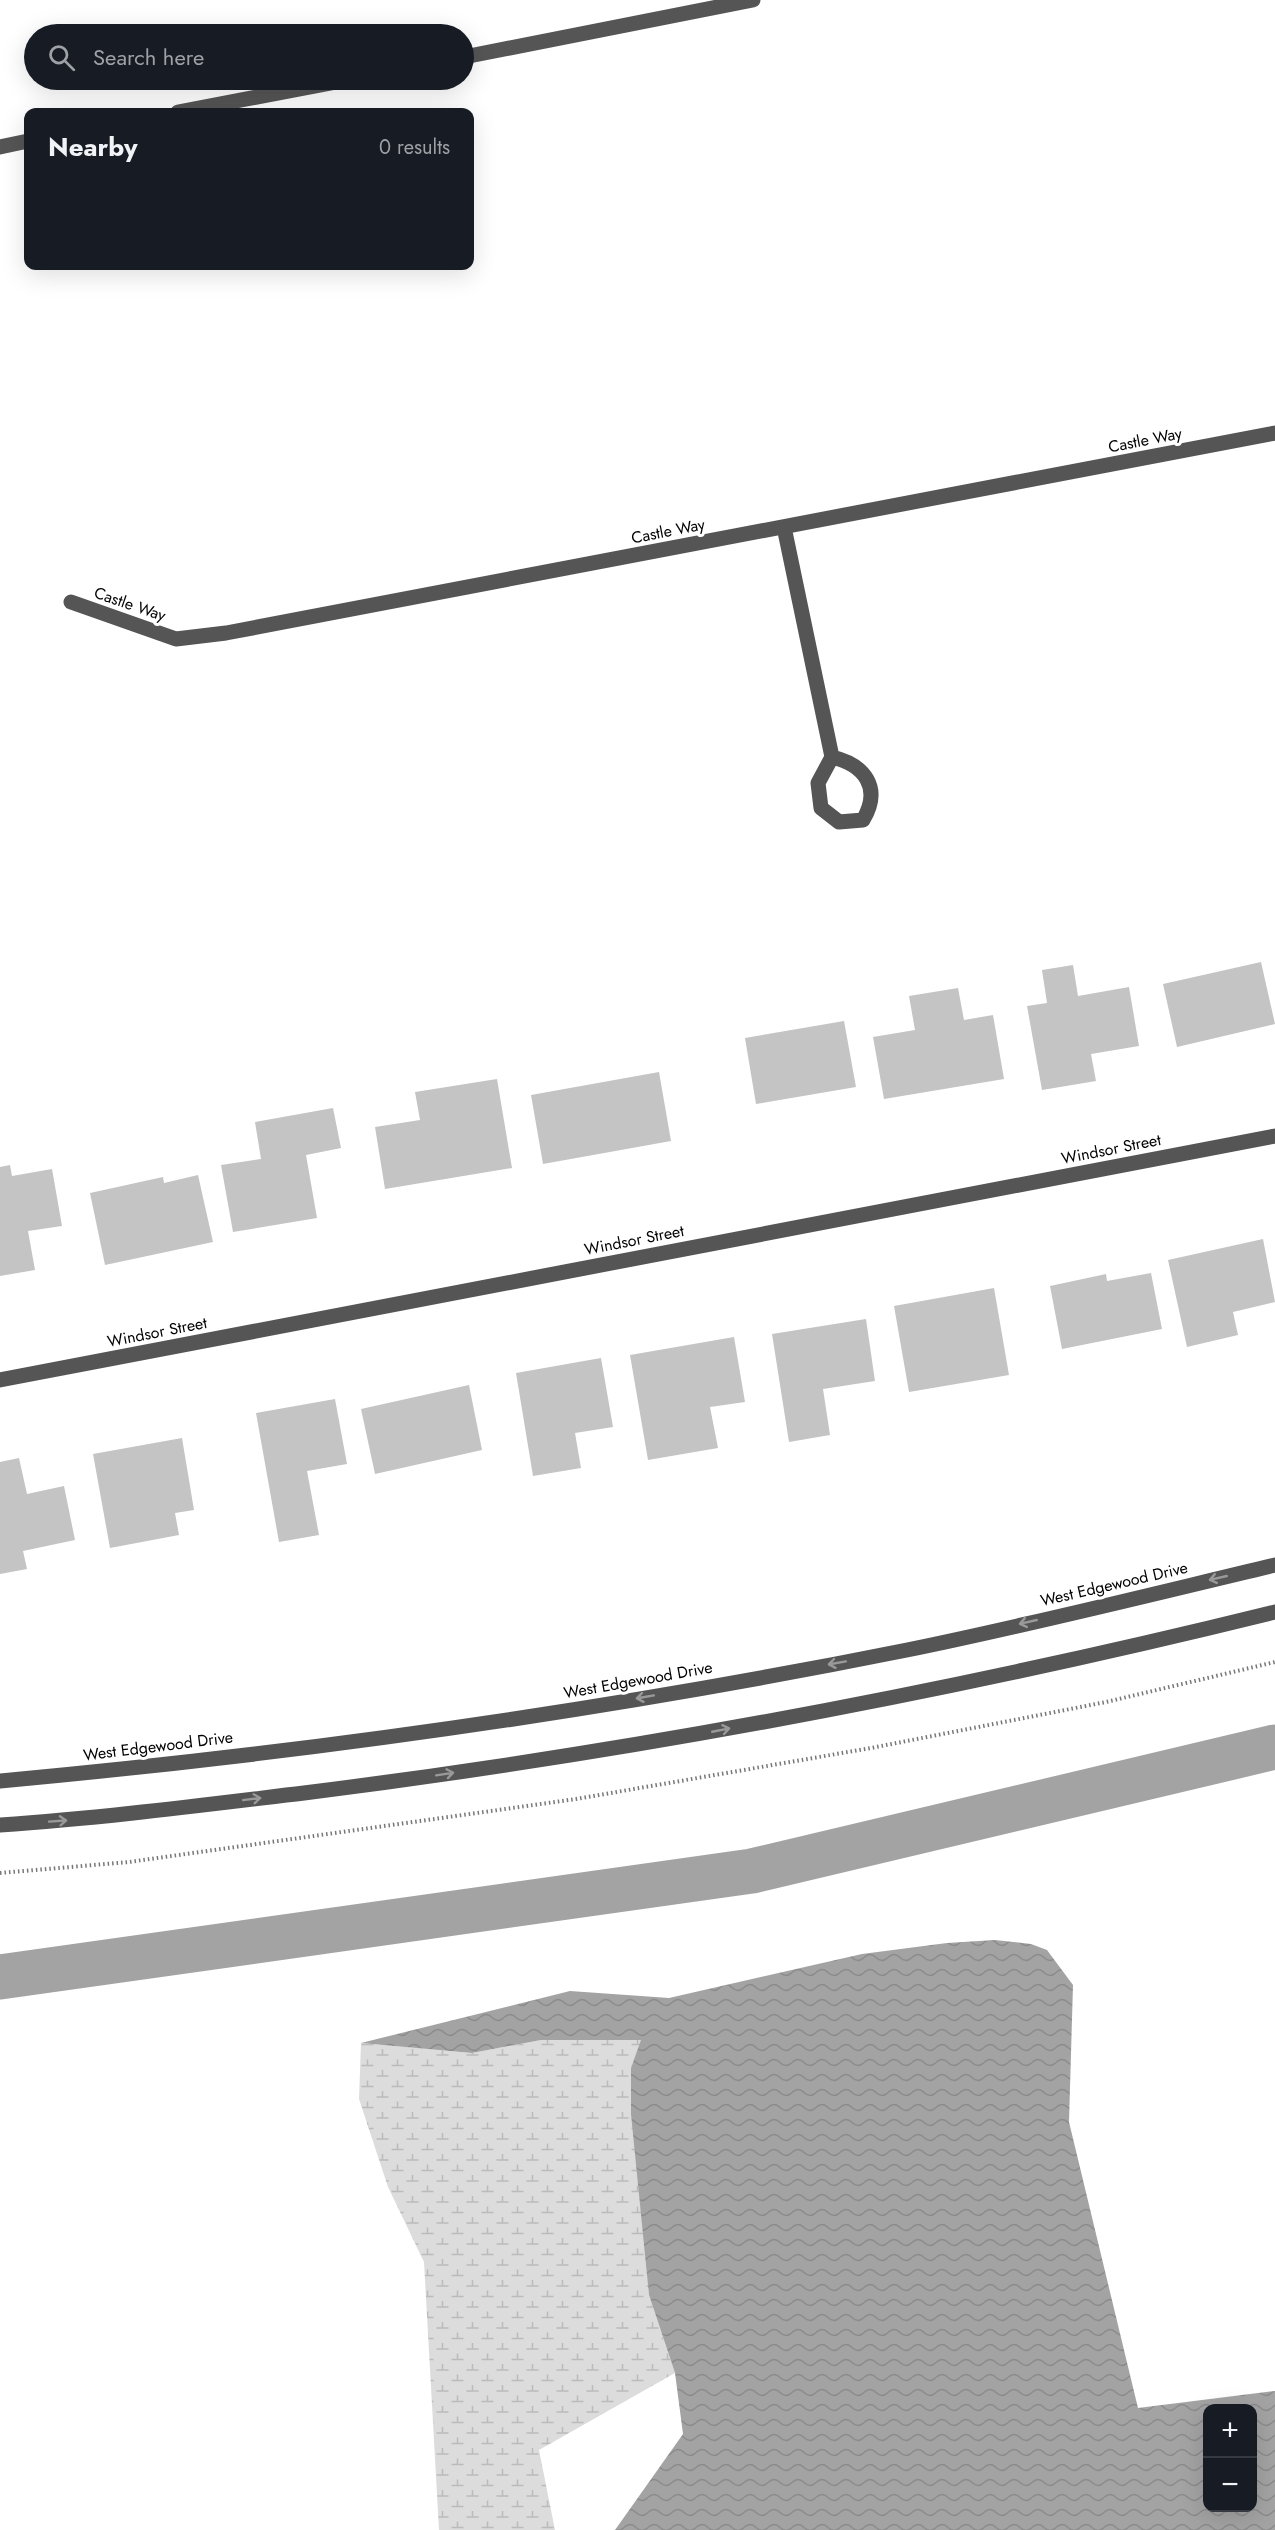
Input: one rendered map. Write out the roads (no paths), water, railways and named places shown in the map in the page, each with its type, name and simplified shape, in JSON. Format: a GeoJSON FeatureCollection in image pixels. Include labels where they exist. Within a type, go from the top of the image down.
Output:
{"type":"FeatureCollection","features":[{"type":"Feature","properties":{"kind":"street"},"geometry":{"type":"LineString","coordinates":[[474,55],[753,0]]}},
{"type":"Feature","properties":{"kind":"street"},"geometry":{"type":"LineString","coordinates":[[199,108],[294,90]]}},
{"type":"Feature","properties":{"kind":"street"},"geometry":{"type":"LineString","coordinates":[[0,147],[24,142]]}},
{"type":"Feature","properties":{"kind":"street","name":"Castle Way"},"geometry":{"type":"LineString","coordinates":[[71,602],[176,639],[226,633],[1275,433]]}},
{"type":"Feature","properties":{"kind":"street"},"geometry":{"type":"LineString","coordinates":[[784,527],[831,757]]}},
{"type":"Feature","properties":{"kind":"street","name":"Windsor Street"},"geometry":{"type":"LineString","coordinates":[[0,1380],[1275,1136]]}},
{"type":"Feature","properties":{"kind":"street","name":"West Edgewood Drive"},"geometry":{"type":"LineString","coordinates":[[0,1781],[122,1770],[535,1717],[909,1650],[1275,1565]]}},
{"type":"Feature","properties":{"kind":"street"},"geometry":{"type":"LineString","coordinates":[[0,1825],[98,1818],[419,1779],[670,1740],[903,1695],[1156,1641],[1275,1612]]}},
{"type":"Feature","properties":{"kind":"water"},"geometry":{"type":"Polygon","coordinates":[[[995,1940],[1031,1944],[1047,1950],[1073,1985],[1069,2122],[1138,2408],[1275,2391],[1275,2530],[615,2530],[683,2434],[675,2373],[649,2295],[631,2114],[631,2068],[641,2040],[541,2040],[472,2053],[361,2043],[570,1991],[669,1998],[862,1954],[947,1943],[995,1940]]]}},
{"type":"Feature","properties":{"kind":"waterway"},"geometry":{"type":"LineString","coordinates":[[0,1977],[752,1871],[1275,1747]]}}]}
